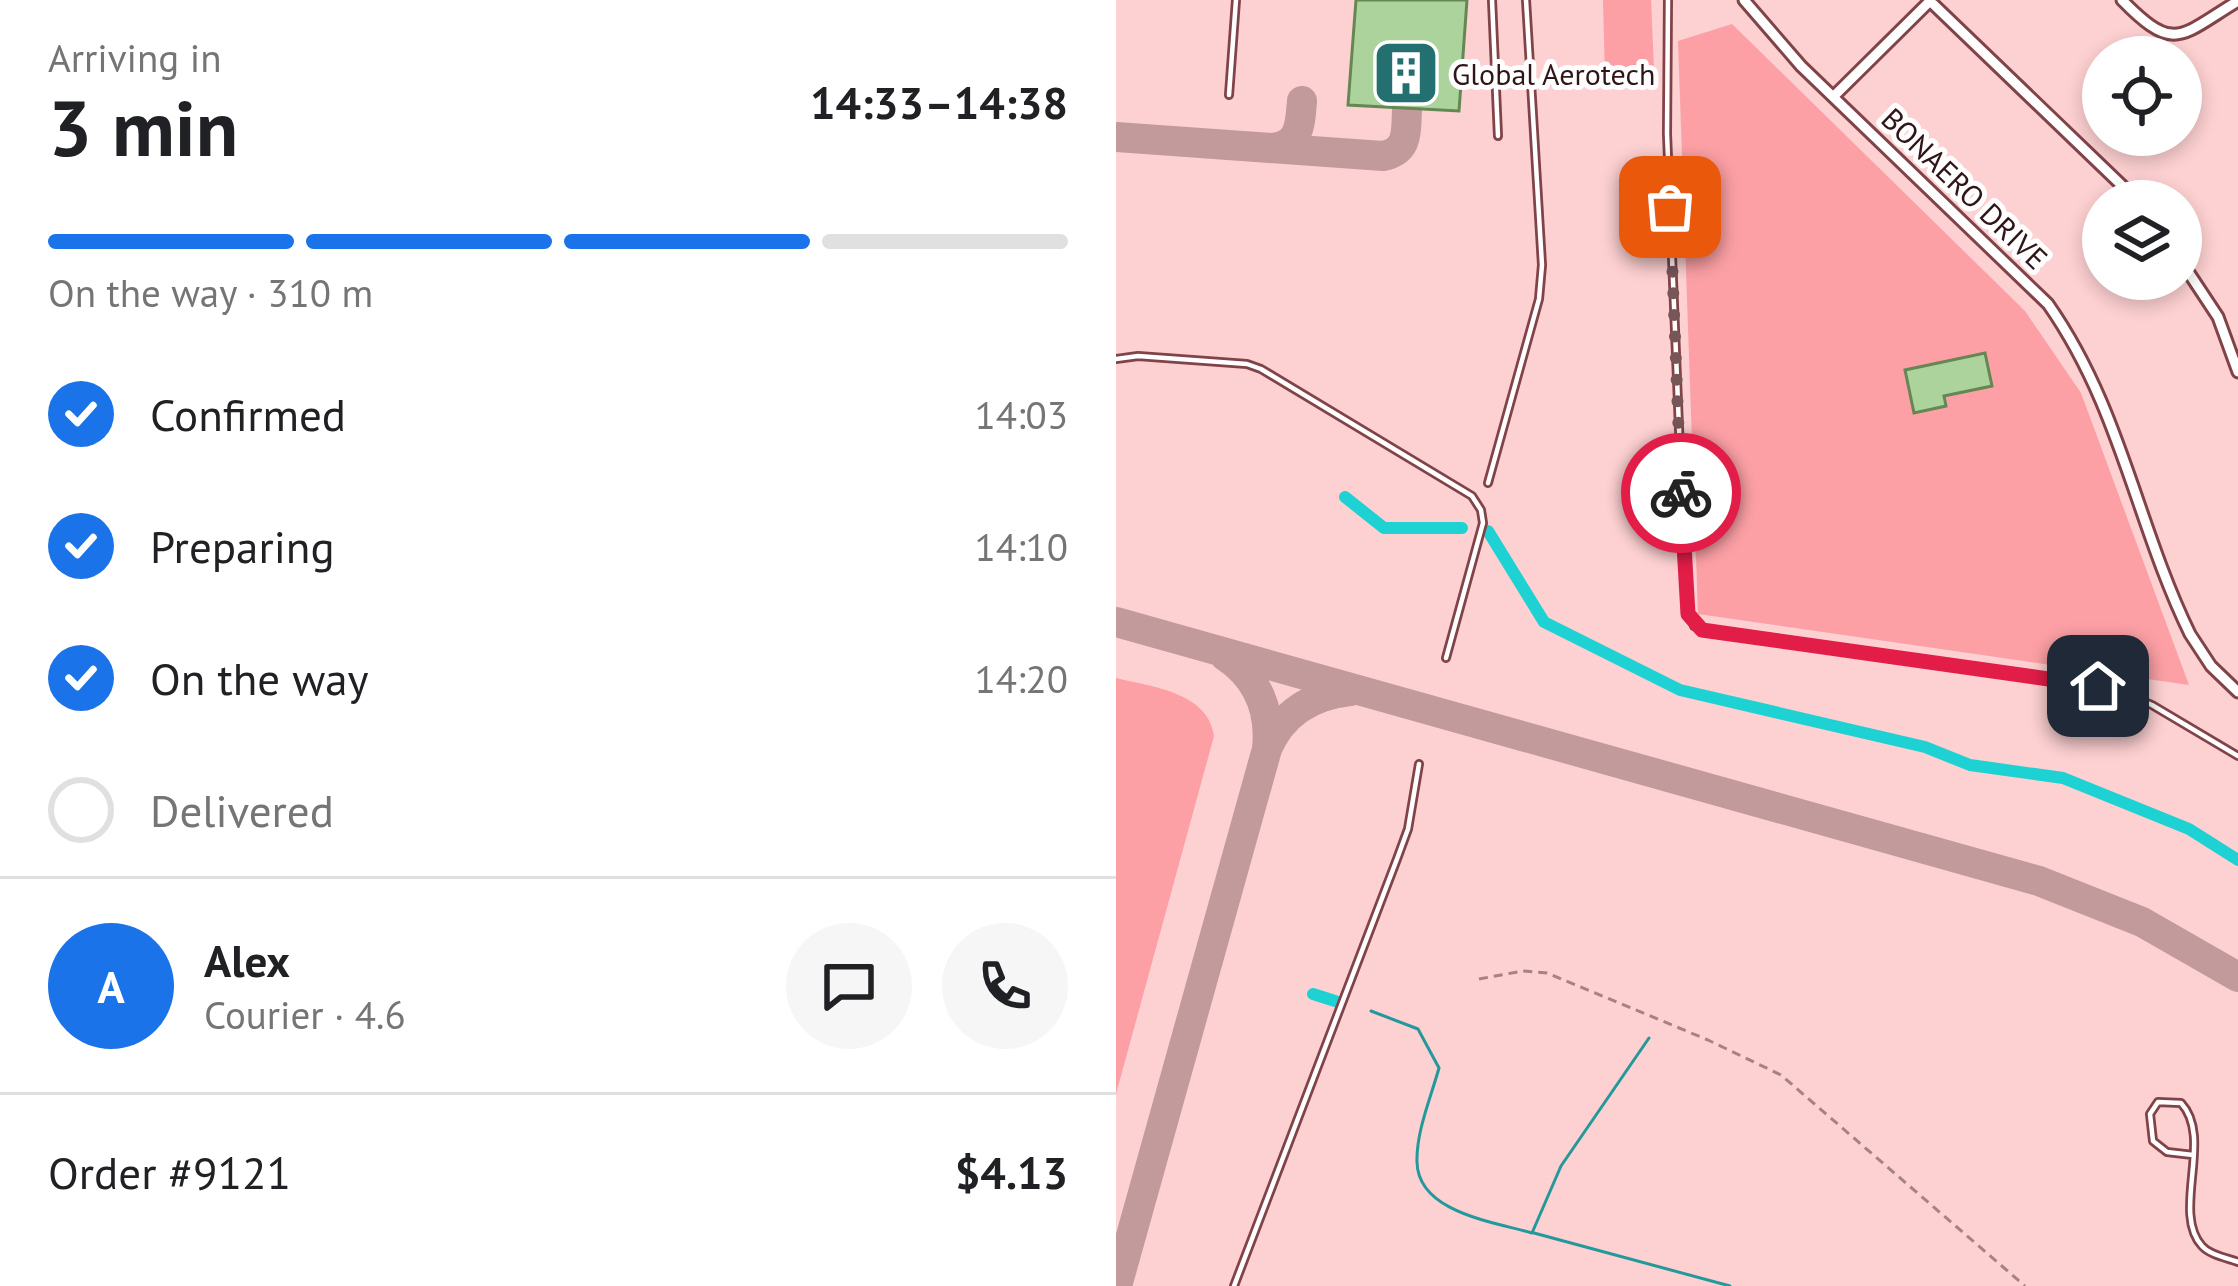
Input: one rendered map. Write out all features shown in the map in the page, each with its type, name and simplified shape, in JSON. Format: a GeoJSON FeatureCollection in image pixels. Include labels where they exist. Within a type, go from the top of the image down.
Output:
{"type":"FeatureCollection","features":[{"type":"Feature","properties":{"kind":"street","name":"BONAERO DRIVE"},"geometry":{"type":"LineString","coordinates":[[1744,0],[1801,66],[2041,296],[2072,339],[2112,421],[2185,623],[2211,666],[2238,692]]}},
{"type":"Feature","properties":{"kind":"street"},"geometry":{"type":"LineString","coordinates":[[1834,96],[1931,0],[2116,180]]}},
{"type":"Feature","properties":{"kind":"street"},"geometry":{"type":"LineString","coordinates":[[2122,0],[2151,29],[2167,35],[2187,32],[2238,1]]}},
{"type":"Feature","properties":{"kind":"street"},"geometry":{"type":"LineString","coordinates":[[2202,292],[2218,316],[2238,372]]}},
{"type":"Feature","properties":{"kind":"lane"},"geometry":{"type":"LineString","coordinates":[[1229,95],[1236,0]]}},
{"type":"Feature","properties":{"kind":"lane"},"geometry":{"type":"LineString","coordinates":[[1492,0],[1498,136]]}},
{"type":"Feature","properties":{"kind":"lane"},"geometry":{"type":"LineString","coordinates":[[1488,483],[1539,298],[1542,265],[1526,0]]}},
{"type":"Feature","properties":{"kind":"lane"},"geometry":{"type":"LineString","coordinates":[[1668,0],[1667,134],[1684,553],[1688,614],[1694,626],[2117,690],[2238,756]]}},
{"type":"Feature","properties":{"kind":"lane"},"geometry":{"type":"LineString","coordinates":[[1116,359],[1161,357],[1261,368],[1472,496],[1483,523],[1446,658]]}},
{"type":"Feature","properties":{"kind":"lane"},"geometry":{"type":"LineString","coordinates":[[1234,1286],[1397,859],[1412,812],[1419,764]]}},
{"type":"Feature","properties":{"kind":"lane"},"geometry":{"type":"LineString","coordinates":[[2193,1155],[2167,1152],[2153,1142],[2150,1114],[2158,1102],[2172,1100],[2186,1109],[2193,1123],[2194,1232],[2209,1251],[2238,1262]]}},
{"type":"Feature","properties":{"kind":"path"},"geometry":{"type":"LineString","coordinates":[[1479,979],[1523,970],[1547,973],[1780,1075],[2025,1286]]}},
{"type":"Feature","properties":{"kind":"shaded area"},"geometry":{"type":"Polygon","coordinates":[[[1603,0],[1651,0],[1654,70],[1605,79],[1603,0]]]}},
{"type":"Feature","properties":{"kind":"shaded area"},"geometry":{"type":"Polygon","coordinates":[[[1732,24],[2025,311],[2081,393],[2189,685],[1698,614],[1678,41],[1732,24]]]}},
{"type":"Feature","properties":{"kind":"shaded area"},"geometry":{"type":"Polygon","coordinates":[[[1116,678],[1190,701],[1210,721],[1214,736],[1116,1094],[1116,678]]]}},
{"type":"Feature","properties":{"kind":"building","name":"Global Aerotech"},"geometry":{"type":"Polygon","coordinates":[[[1356,0],[1467,0],[1459,111],[1348,105],[1356,0]]]}},
{"type":"Feature","properties":{"kind":"building"},"geometry":{"type":"Polygon","coordinates":[[[1985,353],[1992,386],[1944,396],[1946,406],[1914,413],[1905,370],[1985,353]]]}},
{"type":"Feature","properties":{"kind":"waterway"},"geometry":{"type":"LineString","coordinates":[[1345,497],[1384,528],[1462,528]]}},
{"type":"Feature","properties":{"kind":"waterway"},"geometry":{"type":"LineString","coordinates":[[1488,531],[1544,622],[1680,690],[1925,747],[1970,765],[2063,778],[2189,829],[2238,860]]}},
{"type":"Feature","properties":{"kind":"waterway"},"geometry":{"type":"LineString","coordinates":[[1313,994],[1335,1001]]}},
{"type":"Feature","properties":{"kind":"waterway"},"geometry":{"type":"LineString","coordinates":[[1371,1011],[1418,1029],[1439,1068],[1417,1151],[1421,1179],[1430,1193],[1461,1212],[1532,1233],[1561,1166],[1649,1038]]}},
{"type":"Feature","properties":{"kind":"waterway"},"geometry":{"type":"LineString","coordinates":[[1534,1233],[1730,1286]]}},
{"type":"Feature","properties":{"kind":"taxiway"},"geometry":{"type":"LineString","coordinates":[[1271,148],[1293,139],[1302,101]]}},
{"type":"Feature","properties":{"kind":"taxiway"},"geometry":{"type":"LineString","coordinates":[[1116,137],[1383,156],[1402,145],[1407,109]]}},
{"type":"Feature","properties":{"kind":"taxiway"},"geometry":{"type":"LineString","coordinates":[[1116,622],[2039,881],[2142,922],[2238,977]]}},
{"type":"Feature","properties":{"kind":"taxiway"},"geometry":{"type":"LineString","coordinates":[[1117,1286],[1267,749],[1267,721],[1260,696],[1246,674],[1225,656]]}},
{"type":"Feature","properties":{"kind":"taxiway"},"geometry":{"type":"LineString","coordinates":[[1267,749],[1281,725],[1300,708],[1350,691]]}},
{"type":"Feature","properties":{"kind":"way so far"},"geometry":{"type":"LineString","coordinates":[[1670,207],[1681,493]]}},
{"type":"Feature","properties":{"kind":"place","name":"Global Aerotech"},"geometry":{"type":"Point","coordinates":[1406,73]}},
{"type":"Feature","properties":{"kind":"route"},"geometry":{"type":"LineString","coordinates":[[1681,493],[1688,614],[1702,630],[2098,686]]}}]}
